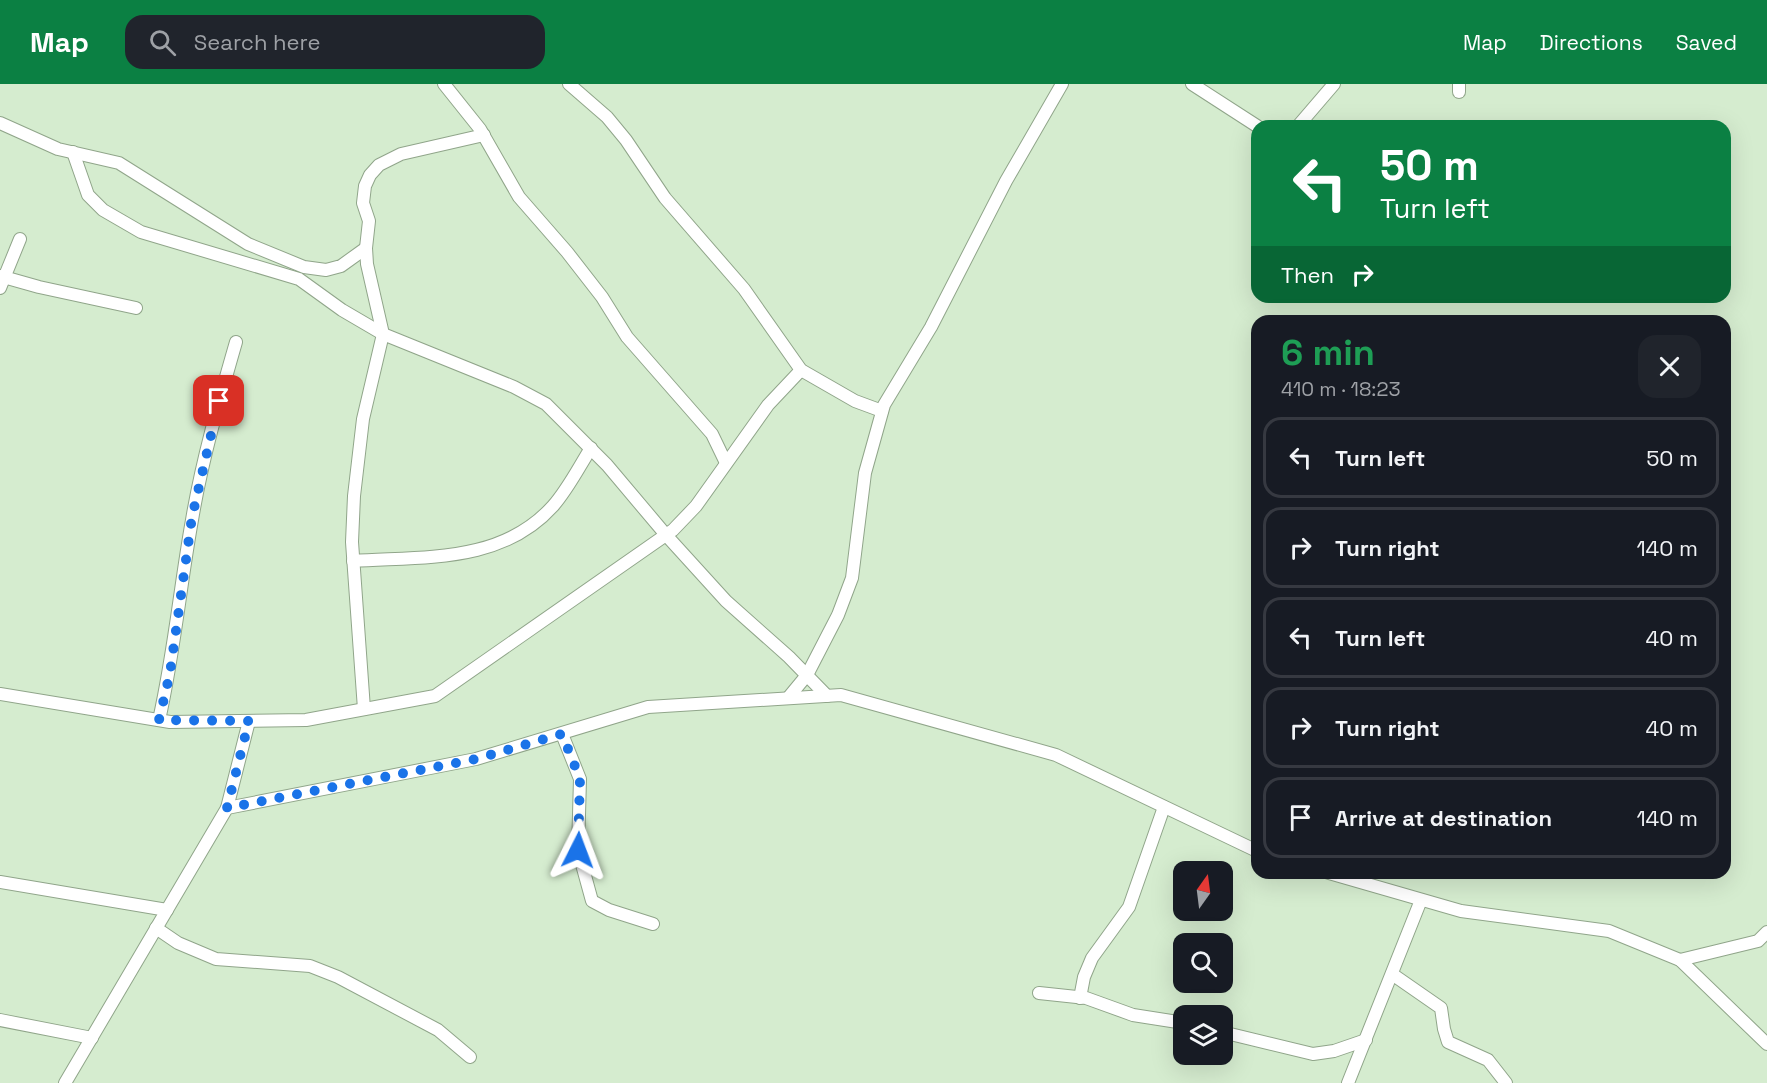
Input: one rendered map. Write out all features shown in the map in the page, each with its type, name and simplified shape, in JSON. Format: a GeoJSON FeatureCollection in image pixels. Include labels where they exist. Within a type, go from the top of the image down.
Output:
{"type":"FeatureCollection","features":[{"type":"Feature","properties":{"kind":"street"},"geometry":{"type":"LineString","coordinates":[[444,84],[484,135],[519,197],[567,252],[602,297],[627,337],[712,434],[726,463]]}},
{"type":"Feature","properties":{"kind":"street"},"geometry":{"type":"LineString","coordinates":[[569,84],[607,117],[626,140],[665,198],[744,289],[801,370],[855,401],[882,411]]}},
{"type":"Feature","properties":{"kind":"street"},"geometry":{"type":"LineString","coordinates":[[788,698],[807,675],[838,615],[852,578],[865,473],[882,411],[931,327],[1006,181],[1062,84]]}},
{"type":"Feature","properties":{"kind":"street"},"geometry":{"type":"LineString","coordinates":[[1192,84],[1251,122]]}},
{"type":"Feature","properties":{"kind":"street"},"geometry":{"type":"LineString","coordinates":[[1303,120],[1334,84]]}},
{"type":"Feature","properties":{"kind":"street"},"geometry":{"type":"LineString","coordinates":[[0,123],[58,149],[119,163],[248,243],[304,267],[326,270],[340,266],[366,248]]}},
{"type":"Feature","properties":{"kind":"street"},"geometry":{"type":"LineString","coordinates":[[364,709],[352,542],[357,455],[383,334],[366,248],[369,221],[363,202],[365,186],[370,175],[379,165],[401,154],[484,135]]}},
{"type":"Feature","properties":{"kind":"street"},"geometry":{"type":"LineString","coordinates":[[73,152],[88,195],[103,210],[141,232],[299,279],[342,310],[383,334],[514,387],[546,404],[591,448],[726,601],[827,696]]}},
{"type":"Feature","properties":{"kind":"street"},"geometry":{"type":"LineString","coordinates":[[20,239],[1,280],[136,308]]}},
{"type":"Feature","properties":{"kind":"street"},"geometry":{"type":"LineString","coordinates":[[159,720],[170,673],[180,586],[208,440],[236,342]]}},
{"type":"Feature","properties":{"kind":"street"},"geometry":{"type":"LineString","coordinates":[[0,694],[159,720],[249,721],[306,720],[435,696],[666,535],[696,506],[768,405],[801,370]]}},
{"type":"Feature","properties":{"kind":"street"},"geometry":{"type":"LineString","coordinates":[[353,561],[440,557],[490,548],[535,522],[553,505],[591,448]]}},
{"type":"Feature","properties":{"kind":"street"},"geometry":{"type":"LineString","coordinates":[[227,808],[476,759],[648,707],[841,695],[1056,755],[1251,848]]}},
{"type":"Feature","properties":{"kind":"street"},"geometry":{"type":"LineString","coordinates":[[65,1083],[227,808],[249,721]]}},
{"type":"Feature","properties":{"kind":"street"},"geometry":{"type":"LineString","coordinates":[[562,734],[580,779],[578,850],[592,901],[609,910],[653,924]]}},
{"type":"Feature","properties":{"kind":"street"},"geometry":{"type":"LineString","coordinates":[[1080,998],[1084,977],[1092,958],[1129,907],[1164,807]]}},
{"type":"Feature","properties":{"kind":"street"},"geometry":{"type":"LineString","coordinates":[[1349,879],[1461,911],[1609,931],[1680,960],[1767,1044]]}},
{"type":"Feature","properties":{"kind":"street"},"geometry":{"type":"LineString","coordinates":[[0,882],[167,910]]}},
{"type":"Feature","properties":{"kind":"street"},"geometry":{"type":"LineString","coordinates":[[1348,1083],[1421,900]]}},
{"type":"Feature","properties":{"kind":"street"},"geometry":{"type":"LineString","coordinates":[[156,928],[178,943],[216,959],[310,966],[338,977],[438,1030],[470,1057]]}},
{"type":"Feature","properties":{"kind":"street"},"geometry":{"type":"LineString","coordinates":[[1680,960],[1758,941],[1767,932]]}},
{"type":"Feature","properties":{"kind":"street"},"geometry":{"type":"LineString","coordinates":[[1392,974],[1441,1008],[1444,1029],[1449,1042],[1488,1060],[1506,1083]]}},
{"type":"Feature","properties":{"kind":"street"},"geometry":{"type":"LineString","coordinates":[[1039,993],[1080,998],[1133,1015],[1173,1021]]}},
{"type":"Feature","properties":{"kind":"street"},"geometry":{"type":"LineString","coordinates":[[0,1020],[92,1038]]}},
{"type":"Feature","properties":{"kind":"street"},"geometry":{"type":"LineString","coordinates":[[1233,1035],[1313,1054],[1335,1051],[1366,1040]]}},
{"type":"Feature","properties":{"kind":"route"},"geometry":{"type":"LineString","coordinates":[[219,401],[208,440],[192,517],[180,586],[170,673],[159,720],[170,722],[249,721],[227,808],[476,759],[562,734],[580,779],[578,850]]}}]}
